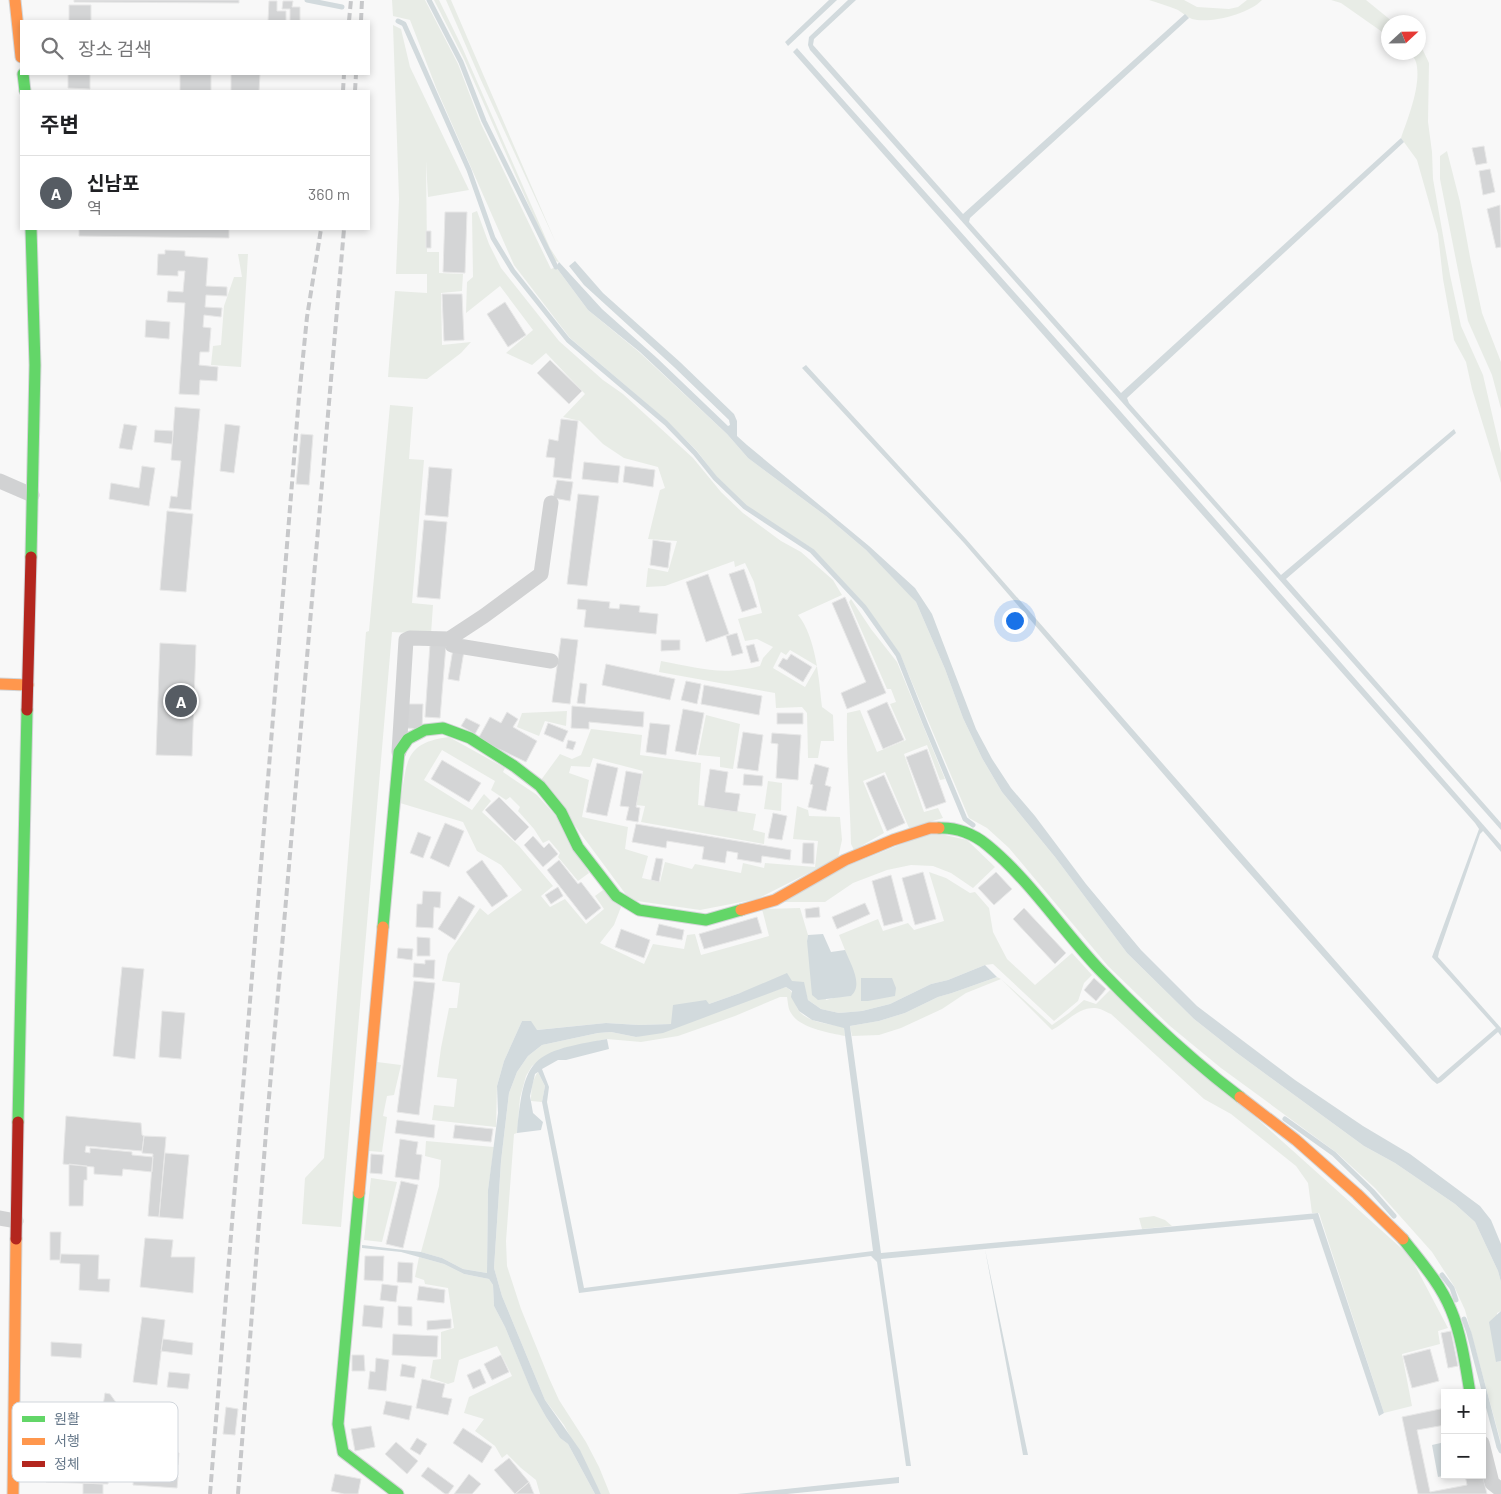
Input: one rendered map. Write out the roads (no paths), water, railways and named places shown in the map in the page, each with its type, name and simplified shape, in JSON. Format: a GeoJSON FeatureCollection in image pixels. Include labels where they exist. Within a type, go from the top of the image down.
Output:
{"type":"FeatureCollection","features":[{"type":"Feature","properties":{"kind":"street"},"geometry":{"type":"LineString","coordinates":[[15,0],[20,48]]}},
{"type":"Feature","properties":{"kind":"street"},"geometry":{"type":"LineString","coordinates":[[23,75],[25,90]]}},
{"type":"Feature","properties":{"kind":"street"},"geometry":{"type":"LineString","coordinates":[[14,1402],[16,1221],[35,365],[32,230]]}},
{"type":"Feature","properties":{"kind":"street"},"geometry":{"type":"LineString","coordinates":[[0,481],[32,495]]}},
{"type":"Feature","properties":{"kind":"street"},"geometry":{"type":"LineString","coordinates":[[398,1494],[343,1452],[338,1424],[399,752],[406,640],[410,638],[449,639],[541,574],[551,503]]}},
{"type":"Feature","properties":{"kind":"street"},"geometry":{"type":"LineString","coordinates":[[449,639],[452,645],[551,661]]}},
{"type":"Feature","properties":{"kind":"street"},"geometry":{"type":"LineString","coordinates":[[0,684],[28,685]]}},
{"type":"Feature","properties":{"kind":"street"},"geometry":{"type":"LineString","coordinates":[[399,752],[408,739],[425,730],[443,728],[470,738],[514,766],[540,786],[561,812],[578,847],[616,896],[639,910],[706,920],[775,900],[845,860],[893,840],[930,828],[948,827],[966,832],[986,844],[1006,862],[1099,969],[1158,1027],[1226,1086],[1296,1140],[1357,1194],[1401,1237],[1430,1273],[1451,1310],[1464,1358],[1469,1389]]}},
{"type":"Feature","properties":{"kind":"street"},"geometry":{"type":"LineString","coordinates":[[0,1218],[16,1221]]}},
{"type":"Feature","properties":{"kind":"street"},"geometry":{"type":"LineString","coordinates":[[1486,1459],[1492,1483],[1501,1490]]}},
{"type":"Feature","properties":{"kind":"waterway"},"geometry":{"type":"LineString","coordinates":[[307,0],[342,7]]}},
{"type":"Feature","properties":{"kind":"waterway"},"geometry":{"type":"LineString","coordinates":[[429,0],[461,62],[484,121],[556,267]]}},
{"type":"Feature","properties":{"kind":"waterway"},"geometry":{"type":"LineString","coordinates":[[398,21],[404,24],[469,170],[493,238],[513,271],[568,340],[666,423],[695,453],[715,478],[745,507],[812,551],[864,607],[898,655],[965,819],[973,825]]}},
{"type":"Feature","properties":{"kind":"waterway"},"geometry":{"type":"LineString","coordinates":[[1285,1119],[1334,1154],[1372,1191],[1394,1216]]}},
{"type":"Feature","properties":{"kind":"waterway"},"geometry":{"type":"LineString","coordinates":[[1442,1275],[1452,1288],[1456,1300]]}},
{"type":"Feature","properties":{"kind":"waterway"},"geometry":{"type":"LineString","coordinates":[[1464,1319],[1501,1451]]}},
{"type":"Feature","properties":{"kind":"railway"},"geometry":{"type":"LineString","coordinates":[[349,20],[351,0]]}},
{"type":"Feature","properties":{"kind":"railway"},"geometry":{"type":"LineString","coordinates":[[361,20],[362,0]]}},
{"type":"Feature","properties":{"kind":"railway"},"geometry":{"type":"LineString","coordinates":[[343,90],[344,75]]}},
{"type":"Feature","properties":{"kind":"railway"},"geometry":{"type":"LineString","coordinates":[[355,90],[356,75]]}},
{"type":"Feature","properties":{"kind":"railway"},"geometry":{"type":"LineString","coordinates":[[210,1494],[299,397],[307,317],[321,230]]}},
{"type":"Feature","properties":{"kind":"railway"},"geometry":{"type":"LineString","coordinates":[[238,1494],[266,1132],[344,230]]}},
{"type":"Feature","properties":{"kind":"place","name":"신남포"},"geometry":{"type":"Point","coordinates":[181,701]}}]}
